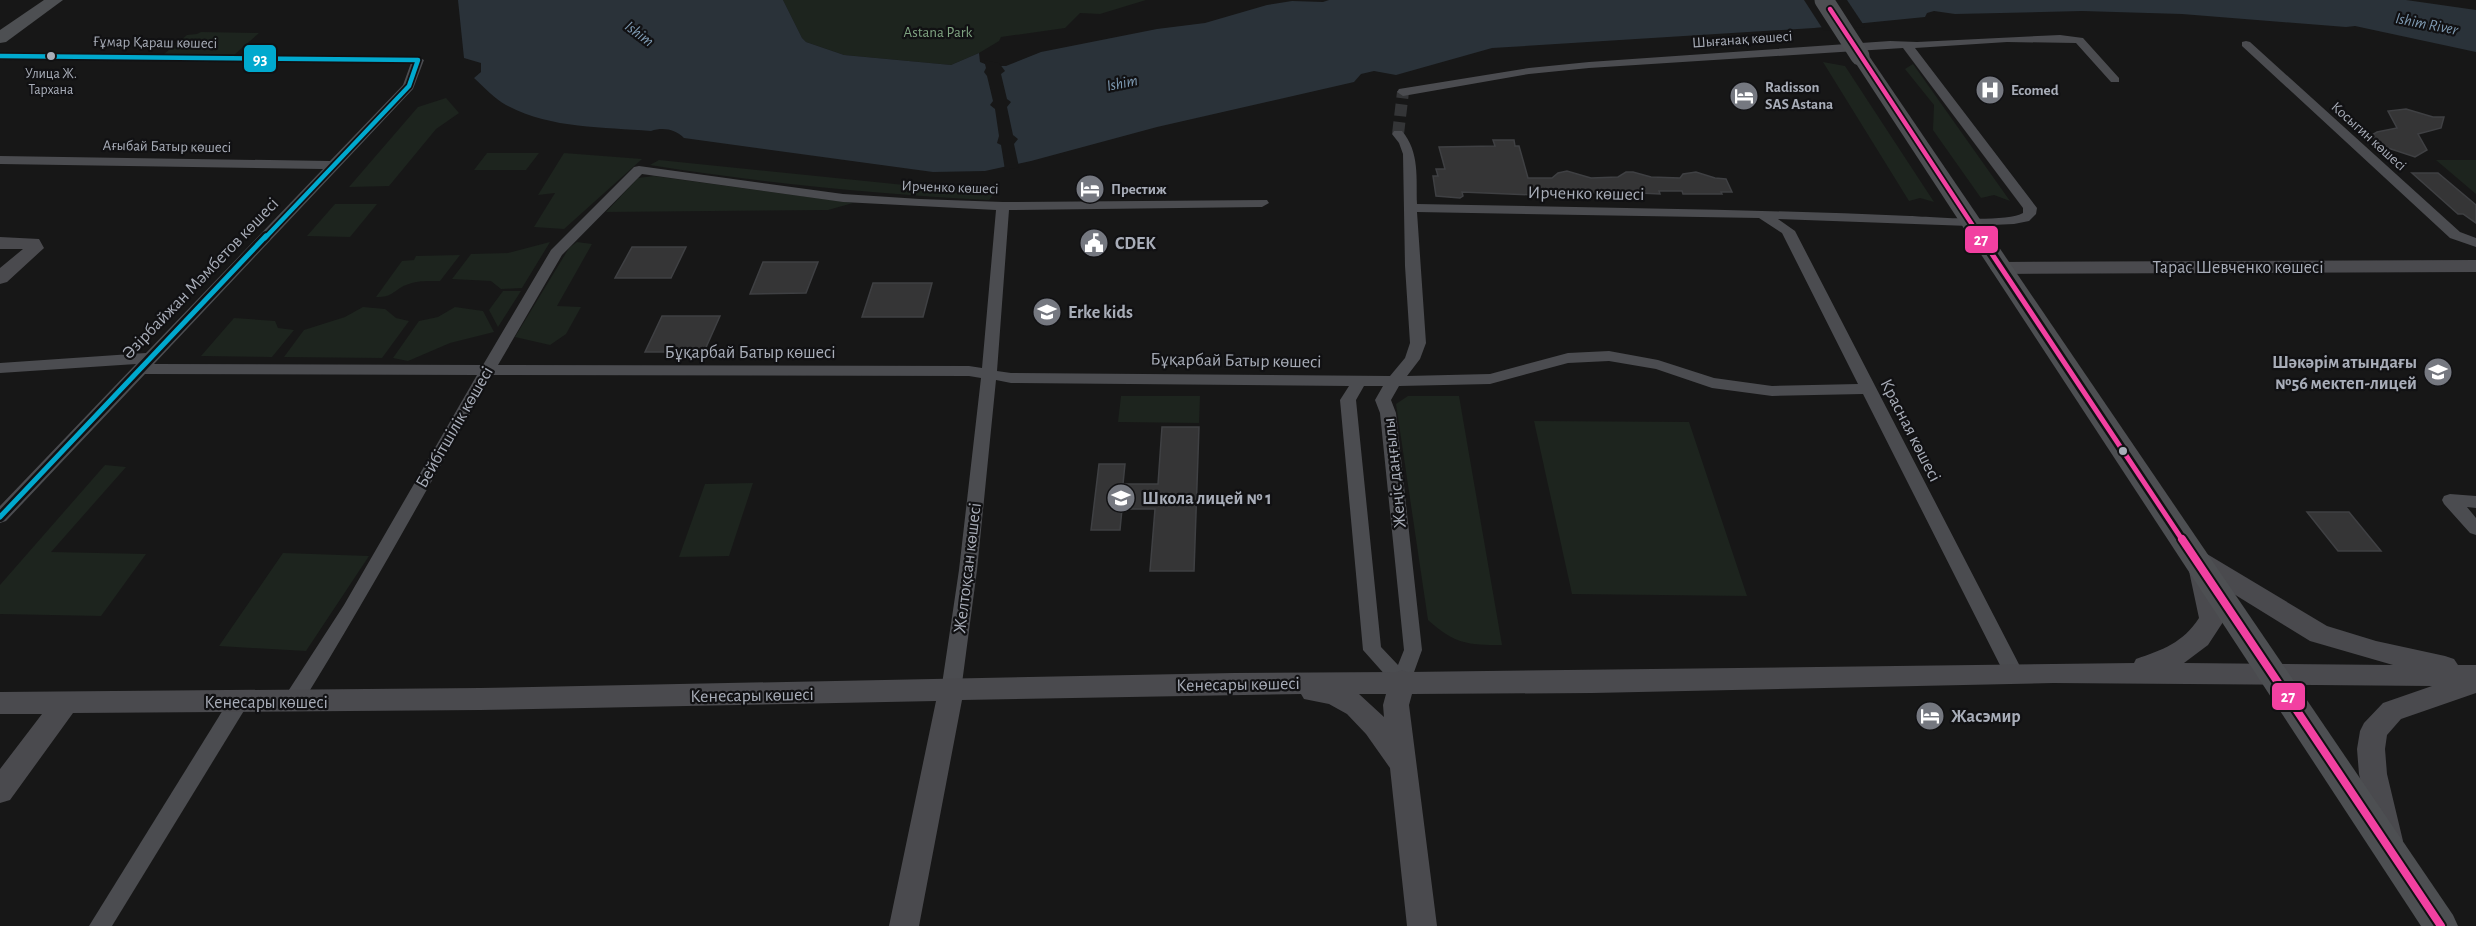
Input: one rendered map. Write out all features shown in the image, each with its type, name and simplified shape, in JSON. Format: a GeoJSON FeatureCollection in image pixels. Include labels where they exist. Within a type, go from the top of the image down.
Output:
{"type":"FeatureCollection","features":[{"type":"Feature","properties":{"kind":"main road"},"geometry":{"type":"LineString","coordinates":[[0,38],[55,0]]}},
{"type":"Feature","properties":{"kind":"main road"},"geometry":{"type":"LineString","coordinates":[[1824,0],[1969,222],[2274,673],[2441,926]]}},
{"type":"Feature","properties":{"kind":"main road"},"geometry":{"type":"LineString","coordinates":[[0,243],[32,243],[35,248],[0,278]]}},
{"type":"Feature","properties":{"kind":"main road","name":"Тарас Шевченко көшесі"},"geometry":{"type":"LineString","coordinates":[[2000,268],[2476,266]]}},
{"type":"Feature","properties":{"kind":"main road"},"geometry":{"type":"LineString","coordinates":[[2112,673],[2180,656],[2201,638],[2212,619],[2198,560]]}},
{"type":"Feature","properties":{"kind":"main road"},"geometry":{"type":"LineString","coordinates":[[2198,560],[2319,634],[2376,651],[2476,674]]}},
{"type":"Feature","properties":{"kind":"main road","name":"Кенесары көшесі"},"geometry":{"type":"LineString","coordinates":[[0,703],[292,702],[1402,681],[1592,682],[2112,673],[2476,674]]}},
{"type":"Feature","properties":{"kind":"main road","name":"Жеңіс даңғылы"},"geometry":{"type":"LineString","coordinates":[[1402,681],[1396,705],[1422,926]]}},
{"type":"Feature","properties":{"kind":"main road"},"geometry":{"type":"LineString","coordinates":[[2391,851],[2373,774],[2371,749],[2374,731],[2392,711],[2476,682]]}},
{"type":"Feature","properties":{"kind":"main road"},"geometry":{"type":"LineString","coordinates":[[1234,684],[1332,693],[1362,708],[1404,765]]}},
{"type":"Feature","properties":{"kind":"main road","name":"Желтоқсан көшесі"},"geometry":{"type":"LineString","coordinates":[[904,926],[951,691]]}},
{"type":"Feature","properties":{"kind":"main road"},"geometry":{"type":"LineString","coordinates":[[0,791],[67,701]]}},
{"type":"Feature","properties":{"kind":"street","name":"Шығанақ көшесі"},"geometry":{"type":"LineString","coordinates":[[1403,92],[1529,71],[1589,65],[1890,44],[2060,38],[2076,39],[2084,43],[2115,80]]}},
{"type":"Feature","properties":{"kind":"street","name":"Косыгин көшесі"},"geometry":{"type":"LineString","coordinates":[[2246,44],[2455,235],[2476,243]]}},
{"type":"Feature","properties":{"kind":"street","name":"Ирченко көшесі"},"geometry":{"type":"LineString","coordinates":[[1411,208],[1761,214],[1969,222],[2024,218],[2029,214],[2030,208],[1907,45]]}},
{"type":"Feature","properties":{"kind":"street","name":"Ғұмар Қараш көшесі"},"geometry":{"type":"LineString","coordinates":[[0,56],[418,60]]}},
{"type":"Feature","properties":{"kind":"street","name":"Әзірбайжан Мәмбетов көшесі"},"geometry":{"type":"LineString","coordinates":[[0,517],[409,86],[418,60]]}},
{"type":"Feature","properties":{"kind":"street","name":"Жеңіс даңғылы"},"geometry":{"type":"LineString","coordinates":[[1398,134],[1405,142],[1409,154],[1412,266],[1418,343],[1413,359],[1394,381],[1383,400],[1388,413],[1413,650],[1402,681]]}},
{"type":"Feature","properties":{"kind":"street","name":"Ағыбай Батыр көшесі"},"geometry":{"type":"LineString","coordinates":[[0,160],[333,165]]}},
{"type":"Feature","properties":{"kind":"street","name":"Ирченко көшесі"},"geometry":{"type":"LineString","coordinates":[[639,170],[843,198],[1003,206],[1262,203]]}},
{"type":"Feature","properties":{"kind":"street","name":"Бейбітшілік көшесі"},"geometry":{"type":"LineString","coordinates":[[292,702],[350,610],[412,498],[556,253],[639,170]]}},
{"type":"Feature","properties":{"kind":"street","name":"Желтоқсан көшесі"},"geometry":{"type":"LineString","coordinates":[[951,691],[990,374],[993,307],[1003,206]]}},
{"type":"Feature","properties":{"kind":"street","name":"Красная көшесі"},"geometry":{"type":"LineString","coordinates":[[1761,214],[1788,231],[2014,674]]}},
{"type":"Feature","properties":{"kind":"street","name":"Бұқарбай Батыр көшесі"},"geometry":{"type":"LineString","coordinates":[[0,368],[38,364],[146,364],[487,371],[969,372],[1011,378],[1394,381],[1490,380],[1568,358],[1610,356],[1658,365],[1712,383],[1772,392],[1869,389]]}},
{"type":"Feature","properties":{"kind":"street"},"geometry":{"type":"LineString","coordinates":[[1360,381],[1348,400],[1372,650],[1402,681]]}},
{"type":"Feature","properties":{"kind":"street"},"geometry":{"type":"LineString","coordinates":[[2476,502],[2451,500],[2476,529]]}},
{"type":"Feature","properties":{"kind":"street"},"geometry":{"type":"LineString","coordinates":[[100,926],[238,702]]}},
{"type":"Feature","properties":{"kind":"green space","name":"Astana Park"},"geometry":{"type":"Polygon","coordinates":[[[783,0],[1146,0],[1100,14],[1080,13],[1065,28],[1001,37],[999,41],[979,53],[951,65],[844,55],[806,42],[783,0]]]}},
{"type":"Feature","properties":{"kind":"green space"},"geometry":{"type":"Polygon","coordinates":[[[201,32],[259,33],[234,55],[164,54],[187,35],[201,32]]]}},
{"type":"Feature","properties":{"kind":"green space"},"geometry":{"type":"Polygon","coordinates":[[[1823,62],[1845,66],[1934,202],[1920,198],[1909,201],[1823,62]]]}},
{"type":"Feature","properties":{"kind":"green space"},"geometry":{"type":"Polygon","coordinates":[[[1913,64],[2010,201],[1994,195],[1981,198],[1933,130],[1934,105],[1905,69],[1913,64]]]}},
{"type":"Feature","properties":{"kind":"green space"},"geometry":{"type":"Polygon","coordinates":[[[446,98],[459,113],[436,129],[389,186],[349,187],[418,107],[446,98]]]}},
{"type":"Feature","properties":{"kind":"green space"},"geometry":{"type":"Polygon","coordinates":[[[487,153],[539,153],[526,170],[474,170],[487,153]]]}},
{"type":"Feature","properties":{"kind":"green space"},"geometry":{"type":"Polygon","coordinates":[[[564,153],[642,159],[564,229],[534,227],[555,193],[538,195],[564,153]]]}},
{"type":"Feature","properties":{"kind":"green space"},"geometry":{"type":"Polygon","coordinates":[[[659,160],[934,188],[993,186],[996,191],[989,200],[904,195],[777,182],[650,165],[659,160]]]}},
{"type":"Feature","properties":{"kind":"green space"},"geometry":{"type":"Polygon","coordinates":[[[2436,160],[2476,160],[2476,194],[2436,160]]]}},
{"type":"Feature","properties":{"kind":"green space"},"geometry":{"type":"Polygon","coordinates":[[[654,176],[853,203],[828,210],[606,212],[638,178],[654,176]]]}},
{"type":"Feature","properties":{"kind":"green space"},"geometry":{"type":"Polygon","coordinates":[[[335,204],[377,204],[350,237],[307,236],[335,204]]]}},
{"type":"Feature","properties":{"kind":"green space"},"geometry":{"type":"Polygon","coordinates":[[[550,242],[522,288],[501,289],[491,281],[452,279],[471,254],[508,253],[550,242]]]}},
{"type":"Feature","properties":{"kind":"green space"},"geometry":{"type":"Polygon","coordinates":[[[577,242],[592,244],[557,306],[581,307],[566,334],[550,345],[515,337],[569,248],[577,242]]]}},
{"type":"Feature","properties":{"kind":"green space"},"geometry":{"type":"Polygon","coordinates":[[[460,255],[440,281],[410,283],[390,295],[376,297],[402,261],[414,260],[416,256],[460,255]]]}},
{"type":"Feature","properties":{"kind":"green space"},"geometry":{"type":"Polygon","coordinates":[[[503,291],[521,291],[498,327],[489,310],[503,291]]]}},
{"type":"Feature","properties":{"kind":"green space"},"geometry":{"type":"Polygon","coordinates":[[[363,307],[385,309],[396,318],[409,321],[382,358],[284,357],[304,330],[345,317],[363,307]]]}},
{"type":"Feature","properties":{"kind":"green space"},"geometry":{"type":"Polygon","coordinates":[[[455,307],[483,311],[494,332],[450,343],[408,361],[393,358],[419,321],[438,317],[455,307]]]}},
{"type":"Feature","properties":{"kind":"green space"},"geometry":{"type":"Polygon","coordinates":[[[234,318],[275,321],[278,328],[294,330],[272,357],[201,356],[234,318]]]}},
{"type":"Feature","properties":{"kind":"green space"},"geometry":{"type":"Polygon","coordinates":[[[1121,396],[1200,396],[1199,423],[1118,422],[1121,396]]]}},
{"type":"Feature","properties":{"kind":"green space"},"geometry":{"type":"Polygon","coordinates":[[[1408,396],[1459,396],[1502,645],[1462,642],[1446,634],[1428,620],[1396,404],[1408,396]]]}},
{"type":"Feature","properties":{"kind":"green space"},"geometry":{"type":"Polygon","coordinates":[[[1534,421],[1689,422],[1747,596],[1572,594],[1534,421]]]}},
{"type":"Feature","properties":{"kind":"green space"},"geometry":{"type":"Polygon","coordinates":[[[105,465],[126,467],[51,552],[146,554],[101,616],[0,614],[0,585],[105,465]]]}},
{"type":"Feature","properties":{"kind":"green space"},"geometry":{"type":"Polygon","coordinates":[[[753,483],[729,556],[679,557],[705,484],[753,483]]]}},
{"type":"Feature","properties":{"kind":"green space"},"geometry":{"type":"Polygon","coordinates":[[[283,553],[369,556],[306,651],[219,646],[283,553]]]}},
{"type":"Feature","properties":{"kind":"water"},"geometry":{"type":"Polygon","coordinates":[[[458,0],[783,0],[806,42],[844,55],[951,65],[979,53],[980,62],[990,66],[1006,66],[1041,52],[1157,29],[1205,23],[1267,5],[1292,1],[1323,2],[1329,0],[2406,0],[2476,10],[2476,52],[2355,26],[2182,14],[2082,11],[1955,14],[1934,11],[1927,13],[1925,17],[1814,28],[1492,48],[1396,75],[1374,71],[1361,74],[1354,82],[1157,127],[1031,161],[985,171],[933,172],[684,138],[669,130],[651,131],[559,123],[523,113],[502,102],[474,78],[481,72],[481,63],[464,58],[458,0]]]}},
{"type":"Feature","properties":{"kind":"pier"},"geometry":{"type":"Polygon","coordinates":[[[1804,0],[1847,0],[1865,27],[1824,31],[1804,0]]]}},
{"type":"Feature","properties":{"kind":"pier"},"geometry":{"type":"Polygon","coordinates":[[[984,60],[999,63],[1005,71],[1001,74],[1007,99],[1011,102],[1007,107],[1013,135],[1018,139],[1014,144],[1019,167],[1005,170],[1001,145],[997,143],[999,136],[995,109],[990,105],[993,101],[984,72],[986,68],[984,60]]]}},
{"type":"Feature","properties":{"kind":"building"},"geometry":{"type":"Polygon","coordinates":[[[2406,109],[2433,117],[2444,117],[2441,128],[2418,134],[2427,150],[2415,157],[2385,147],[2370,136],[2377,132],[2397,128],[2388,111],[2406,109]]]}},
{"type":"Feature","properties":{"kind":"building"},"geometry":{"type":"Polygon","coordinates":[[[1493,140],[1514,140],[1515,146],[1519,146],[1528,178],[1552,178],[1558,173],[1567,171],[1591,178],[1618,177],[1626,172],[1633,172],[1651,177],[1680,178],[1683,174],[1696,172],[1726,179],[1732,192],[1683,194],[1682,191],[1659,191],[1660,194],[1595,191],[1596,193],[1544,192],[1532,193],[1533,195],[1462,192],[1463,196],[1460,198],[1436,196],[1433,176],[1438,176],[1436,169],[1445,169],[1439,147],[1495,146],[1493,140]]]}},
{"type":"Feature","properties":{"kind":"building"},"geometry":{"type":"Polygon","coordinates":[[[2412,173],[2438,173],[2476,205],[2476,223],[2463,214],[2458,214],[2412,173]]]}},
{"type":"Feature","properties":{"kind":"building"},"geometry":{"type":"Polygon","coordinates":[[[632,247],[686,247],[671,278],[615,278],[632,247]]]}},
{"type":"Feature","properties":{"kind":"building"},"geometry":{"type":"Polygon","coordinates":[[[763,262],[818,262],[806,293],[750,294],[763,262]]]}},
{"type":"Feature","properties":{"kind":"building"},"geometry":{"type":"Polygon","coordinates":[[[873,283],[932,283],[923,317],[862,317],[873,283]]]}},
{"type":"Feature","properties":{"kind":"building"},"geometry":{"type":"Polygon","coordinates":[[[662,316],[720,316],[704,352],[645,352],[662,316]]]}},
{"type":"Feature","properties":{"kind":"building"},"geometry":{"type":"Polygon","coordinates":[[[1162,427],[1199,427],[1194,571],[1150,571],[1155,509],[1122,509],[1120,530],[1091,530],[1099,464],[1125,464],[1123,484],[1158,484],[1162,427]]]}},
{"type":"Feature","properties":{"kind":"building"},"geometry":{"type":"Polygon","coordinates":[[[2307,512],[2349,512],[2381,551],[2338,551],[2307,512]]]}},
{"type":"Feature","properties":{"kind":"tunnel"},"geometry":{"type":"LineString","coordinates":[[1398,134],[1403,92]]}},
{"type":"Feature","properties":{"kind":"transit line","name":"27"},"geometry":{"type":"LineString","coordinates":[[1830,9],[1981,239],[2441,926]]}},
{"type":"Feature","properties":{"kind":"transit line","name":"93"},"geometry":{"type":"LineString","coordinates":[[0,56],[418,60],[409,86],[0,517]]}},
{"type":"Feature","properties":{"kind":"place","name":"Улица Ж. Тархана"},"geometry":{"type":"Point","coordinates":[51,56]}},
{"type":"Feature","properties":{"kind":"place","name":"Ecomed"},"geometry":{"type":"Point","coordinates":[1990,90]}},
{"type":"Feature","properties":{"kind":"place","name":"Radisson SAS Astana"},"geometry":{"type":"Point","coordinates":[1744,96]}},
{"type":"Feature","properties":{"kind":"place","name":"Престиж"},"geometry":{"type":"Point","coordinates":[1090,189]}},
{"type":"Feature","properties":{"kind":"place","name":"CDEK"},"geometry":{"type":"Point","coordinates":[1094,243]}},
{"type":"Feature","properties":{"kind":"place","name":"Erke kids"},"geometry":{"type":"Point","coordinates":[1047,312]}},
{"type":"Feature","properties":{"kind":"place","name":"Шәкәрім атындағы №56 мектеп-лицей"},"geometry":{"type":"Point","coordinates":[2438,372]}},
{"type":"Feature","properties":{"kind":"place","name":"Школа лицей № 1"},"geometry":{"type":"Point","coordinates":[1121,498]}},
{"type":"Feature","properties":{"kind":"place","name":"Жасэмир"},"geometry":{"type":"Point","coordinates":[1930,716]}},
{"type":"Feature","properties":{"kind":"water label","name":"Ishim River"},"geometry":{"type":"Point","coordinates":[2427,23]}},
{"type":"Feature","properties":{"kind":"water label","name":"Ishim"},"geometry":{"type":"Point","coordinates":[640,33]}},
{"type":"Feature","properties":{"kind":"water label","name":"Ishim"},"geometry":{"type":"Point","coordinates":[1122,82]}}]}
